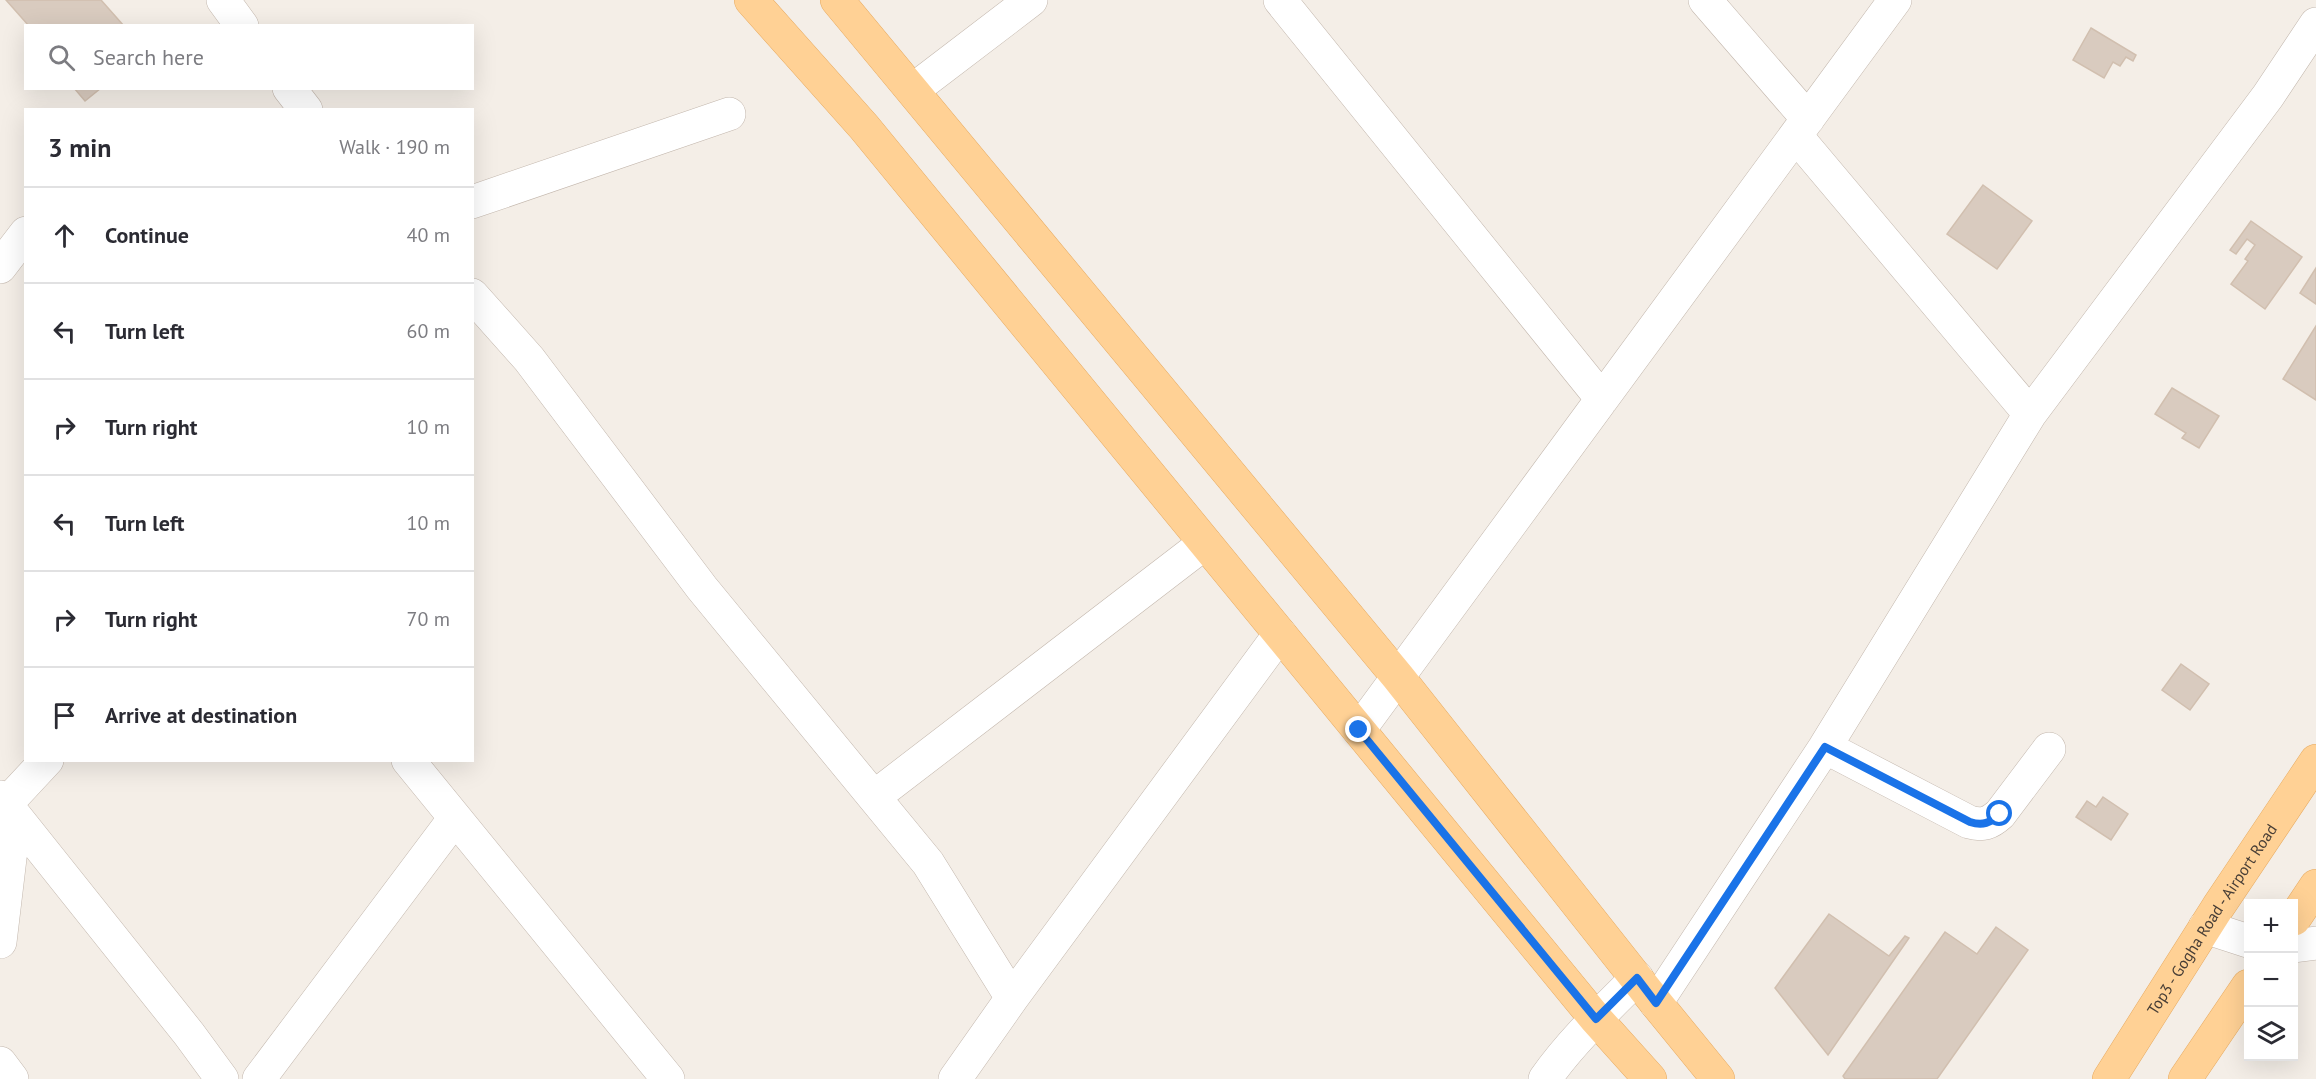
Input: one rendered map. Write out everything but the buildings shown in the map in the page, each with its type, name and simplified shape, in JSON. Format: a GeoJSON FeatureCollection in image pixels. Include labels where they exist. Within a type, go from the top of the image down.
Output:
{"type":"FeatureCollection","features":[{"type":"Feature","properties":{"kind":"main road"},"geometry":{"type":"LineString","coordinates":[[751,0],[864,127],[1596,1019],[1650,1079]]}},
{"type":"Feature","properties":{"kind":"main road"},"geometry":{"type":"LineString","coordinates":[[837,0],[1398,677],[1718,1079]]}},
{"type":"Feature","properties":{"kind":"main road","name":"Top3 - Gogha Road - Airport Road"},"geometry":{"type":"LineString","coordinates":[[2109,1079],[2205,927],[2316,761]]}},
{"type":"Feature","properties":{"kind":"main road"},"geometry":{"type":"LineString","coordinates":[[2298,913],[2316,886]]}},
{"type":"Feature","properties":{"kind":"main road"},"geometry":{"type":"LineString","coordinates":[[2185,1079],[2244,992]]}},
{"type":"Feature","properties":{"kind":"street"},"geometry":{"type":"LineString","coordinates":[[223,0],[241,24]]}},
{"type":"Feature","properties":{"kind":"street"},"geometry":{"type":"LineString","coordinates":[[913,90],[1031,0]]}},
{"type":"Feature","properties":{"kind":"street"},"geometry":{"type":"LineString","coordinates":[[1280,0],[1602,399]]}},
{"type":"Feature","properties":{"kind":"street"},"geometry":{"type":"LineString","coordinates":[[1705,0],[1802,127],[2030,414]]}},
{"type":"Feature","properties":{"kind":"street"},"geometry":{"type":"LineString","coordinates":[[1359,730],[1895,0]]}},
{"type":"Feature","properties":{"kind":"street"},"geometry":{"type":"LineString","coordinates":[[1545,1079],[1556,1063],[1596,1019],[1646,991],[1825,747],[2030,414],[2268,96],[2316,24]]}},
{"type":"Feature","properties":{"kind":"street"},"geometry":{"type":"LineString","coordinates":[[291,90],[304,108]]}},
{"type":"Feature","properties":{"kind":"street"},"geometry":{"type":"LineString","coordinates":[[474,201],[729,114]]}},
{"type":"Feature","properties":{"kind":"street"},"geometry":{"type":"LineString","coordinates":[[0,267],[24,236]]}},
{"type":"Feature","properties":{"kind":"street"},"geometry":{"type":"LineString","coordinates":[[474,298],[529,359],[702,588],[928,863],[1012,998]]}},
{"type":"Feature","properties":{"kind":"street"},"geometry":{"type":"LineString","coordinates":[[874,796],[1205,543]]}},
{"type":"Feature","properties":{"kind":"street"},"geometry":{"type":"LineString","coordinates":[[955,1079],[1280,634]]}},
{"type":"Feature","properties":{"kind":"street"},"geometry":{"type":"LineString","coordinates":[[1825,747],[1970,822],[1980,825],[1990,822],[2000,814],[2049,749]]}},
{"type":"Feature","properties":{"kind":"street"},"geometry":{"type":"LineString","coordinates":[[0,942],[7,806],[45,762]]}},
{"type":"Feature","properties":{"kind":"street"},"geometry":{"type":"LineString","coordinates":[[410,762],[668,1079]]}},
{"type":"Feature","properties":{"kind":"street"},"geometry":{"type":"LineString","coordinates":[[7,806],[189,1034],[222,1079]]}},
{"type":"Feature","properties":{"kind":"street"},"geometry":{"type":"LineString","coordinates":[[259,1079],[455,818]]}},
{"type":"Feature","properties":{"kind":"street"},"geometry":{"type":"LineString","coordinates":[[2205,927],[2244,940]]}},
{"type":"Feature","properties":{"kind":"street"},"geometry":{"type":"LineString","coordinates":[[2298,945],[2316,943]]}},
{"type":"Feature","properties":{"kind":"street"},"geometry":{"type":"LineString","coordinates":[[0,1063],[12,1079]]}},
{"type":"Feature","properties":{"kind":"route"},"geometry":{"type":"LineString","coordinates":[[1359,730],[1596,1019],[1637,978],[1656,1003],[1825,747],[1970,822],[1980,825],[1990,822],[2000,814]]}}]}
